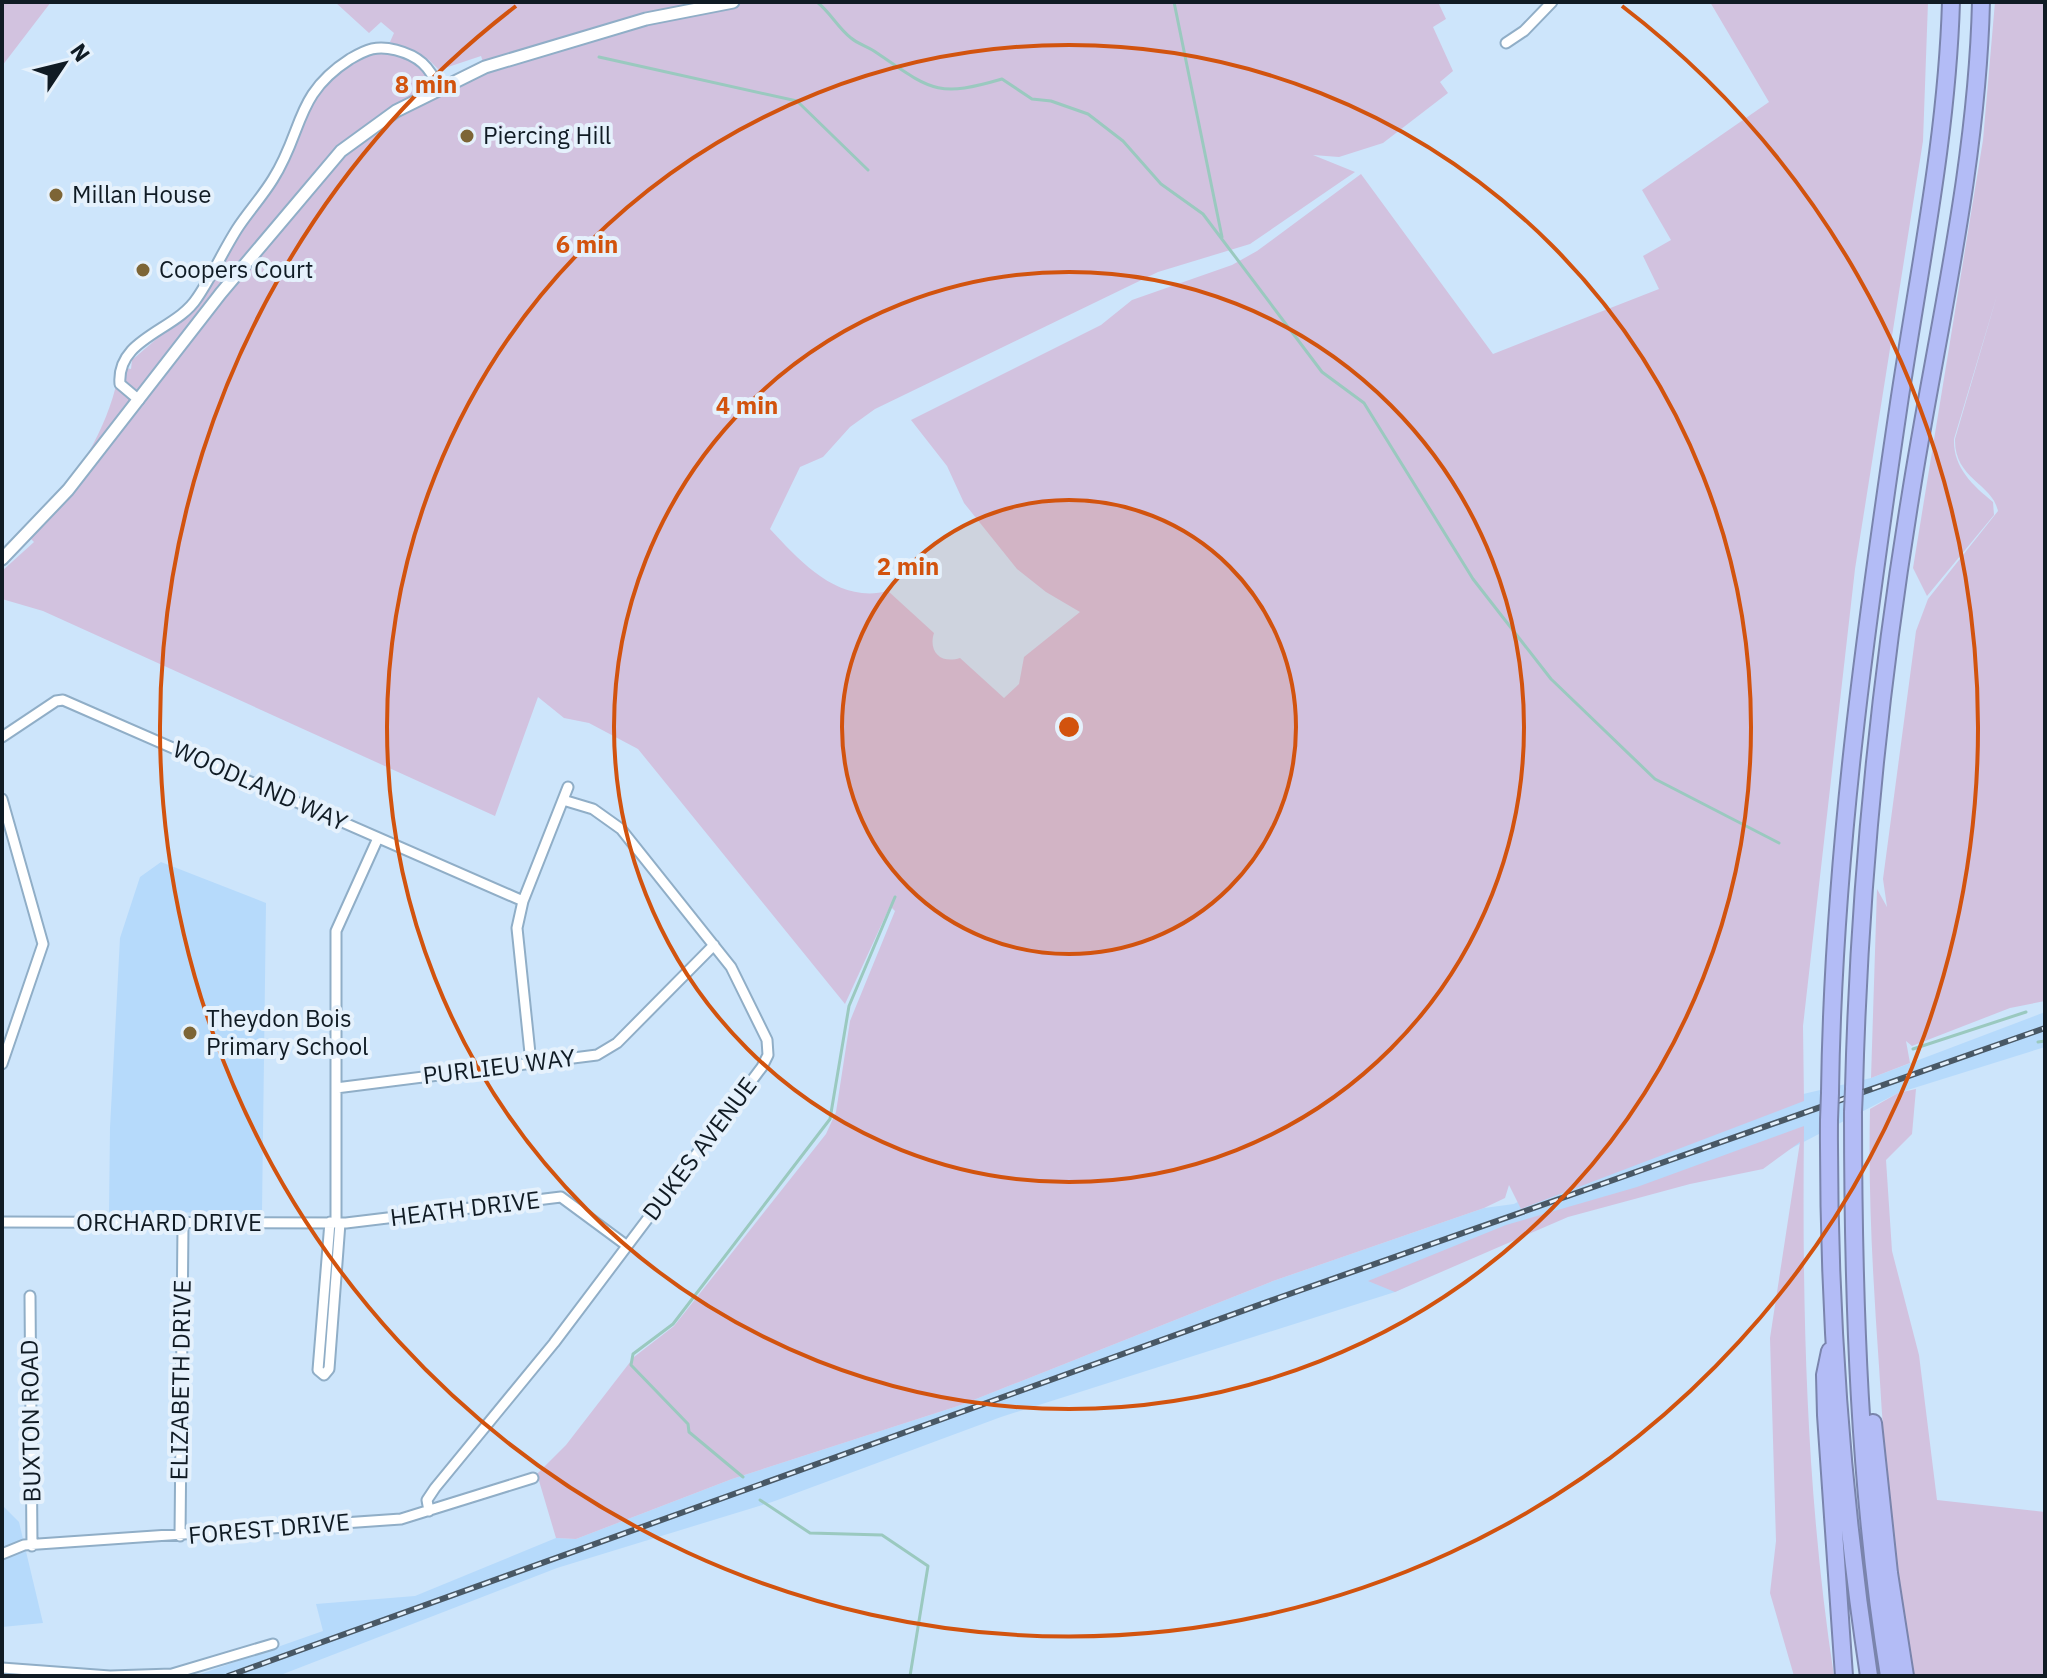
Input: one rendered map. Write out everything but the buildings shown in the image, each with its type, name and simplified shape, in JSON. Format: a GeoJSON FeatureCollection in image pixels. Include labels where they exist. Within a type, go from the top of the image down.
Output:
{"type":"FeatureCollection","features":[{"type":"Feature","properties":{"kind":"highway"},"geometry":{"type":"LineString","coordinates":[[1869,1676],[1853,1568],[1834,1334],[1829,1120],[1838,898],[1851,752],[1882,519],[1937,166],[1951,2]]}},
{"type":"Feature","properties":{"kind":"highway"},"geometry":{"type":"LineString","coordinates":[[1889,1676],[1865,1463],[1853,1243],[1853,1112],[1861,922],[1877,730],[1910,497],[1968,166],[1981,2]]}},
{"type":"Feature","properties":{"kind":"highway"},"geometry":{"type":"LineString","coordinates":[[1853,1243],[1865,1290],[1882,1513],[1905,1676]]}},
{"type":"Feature","properties":{"kind":"highway"},"geometry":{"type":"LineString","coordinates":[[1834,1334],[1825,1375],[1826,1415],[1844,1676]]}},
{"type":"Feature","properties":{"kind":"street"},"geometry":{"type":"LineString","coordinates":[[2,559],[68,490],[297,199],[341,151],[396,111],[485,67],[646,19],[733,2]]}},
{"type":"Feature","properties":{"kind":"street"},"geometry":{"type":"LineString","coordinates":[[1506,43],[1524,31],[1552,2]]}},
{"type":"Feature","properties":{"kind":"street"},"geometry":{"type":"LineString","coordinates":[[139,400],[120,384],[119,370],[127,355],[195,302],[236,231],[274,177],[308,97],[330,72],[369,48],[385,47],[420,59],[430,68],[439,88]]}},
{"type":"Feature","properties":{"kind":"street","name":"WOODLAND WAY"},"geometry":{"type":"LineString","coordinates":[[2,737],[56,701],[63,700],[523,901]]}},
{"type":"Feature","properties":{"kind":"street"},"geometry":{"type":"LineString","coordinates":[[531,1063],[517,928],[523,901],[568,787]]}},
{"type":"Feature","properties":{"kind":"street"},"geometry":{"type":"LineString","coordinates":[[2,799],[43,944],[2,1064]]}},
{"type":"Feature","properties":{"kind":"street","name":"DUKES AVENUE"},"geometry":{"type":"LineString","coordinates":[[429,1511],[428,1498],[554,1343],[768,1055],[767,1040],[731,967],[621,829],[593,809],[563,800]]}},
{"type":"Feature","properties":{"kind":"street"},"geometry":{"type":"LineString","coordinates":[[335,1223],[318,1364],[319,1373],[324,1375],[329,1369],[335,1223],[336,931],[378,838]]}},
{"type":"Feature","properties":{"kind":"street","name":"PURLIEU WAY"},"geometry":{"type":"LineString","coordinates":[[336,1088],[597,1055],[617,1043],[714,945]]}},
{"type":"Feature","properties":{"kind":"street","name":"HEATH DRIVE"},"geometry":{"type":"LineString","coordinates":[[335,1223],[561,1197],[626,1245]]}},
{"type":"Feature","properties":{"kind":"street","name":"ORCHARD DRIVE"},"geometry":{"type":"LineString","coordinates":[[2,1222],[183,1225],[335,1223]]}},
{"type":"Feature","properties":{"kind":"street","name":"ELIZABETH DRIVE"},"geometry":{"type":"LineString","coordinates":[[180,1536],[183,1225]]}},
{"type":"Feature","properties":{"kind":"street","name":"BUXTON ROAD"},"geometry":{"type":"LineString","coordinates":[[30,1296],[32,1546]]}},
{"type":"Feature","properties":{"kind":"street","name":"FOREST DRIVE"},"geometry":{"type":"LineString","coordinates":[[2,1554],[18,1546],[401,1519],[533,1478]]}},
{"type":"Feature","properties":{"kind":"street"},"geometry":{"type":"LineString","coordinates":[[2,1668],[110,1676],[172,1674],[273,1644]]}},
{"type":"Feature","properties":{"kind":"shaded area"},"geometry":{"type":"Polygon","coordinates":[[[2,2],[51,2],[2,66],[2,2]]]}},
{"type":"Feature","properties":{"kind":"shaded area"},"geometry":{"type":"Polygon","coordinates":[[[335,2],[1438,2],[1446,19],[1433,27],[1453,71],[1440,82],[1448,93],[1383,143],[1339,157],[1313,155],[1355,172],[1250,244],[1158,272],[875,409],[850,427],[823,457],[800,467],[770,529],[808,567],[837,586],[870,593],[888,591],[934,633],[933,646],[938,655],[947,659],[960,658],[1004,698],[1019,684],[1024,657],[1080,612],[1046,592],[1017,569],[964,503],[947,466],[911,420],[1101,325],[1132,300],[1232,265],[1257,251],[1361,174],[1493,354],[1659,289],[1643,256],[1671,240],[1642,190],[1769,102],[1710,2],[1928,2],[1923,141],[1855,569],[1803,1026],[1804,1101],[1521,1209],[1509,1185],[1505,1198],[1484,1208],[1273,1281],[961,1405],[732,1479],[576,1539],[556,1538],[537,1474],[566,1445],[634,1357],[674,1326],[826,1134],[836,1112],[850,1021],[895,911],[890,906],[845,1004],[638,749],[589,723],[564,718],[538,697],[495,816],[43,611],[2,599],[2,571],[34,542],[30,538],[86,458],[106,415],[120,367],[131,369],[132,360],[197,304],[312,101],[334,76],[372,52],[411,57],[450,90],[487,73],[481,56],[439,70],[429,60],[390,42],[394,33],[381,22],[369,33],[335,2]]]}},
{"type":"Feature","properties":{"kind":"shaded area"},"geometry":{"type":"Polygon","coordinates":[[[1995,2],[2045,2],[2045,1001],[2010,1008],[1912,1046],[1906,1041],[1910,1063],[1871,1078],[1877,889],[1887,907],[1883,879],[1916,631],[1928,599],[1998,511],[1989,494],[1960,463],[1955,439],[1998,292],[1954,439],[1955,449],[1960,467],[1993,502],[1994,515],[1927,596],[1913,568],[1983,140],[1995,2]]]}},
{"type":"Feature","properties":{"kind":"shaded area","name":"Theydon Bois Primary School"},"geometry":{"type":"Polygon","coordinates":[[[161,862],[266,903],[262,1212],[109,1213],[120,938],[140,877],[161,862]]]}},
{"type":"Feature","properties":{"kind":"shaded area"},"geometry":{"type":"Polygon","coordinates":[[[2045,1012],[2045,1047],[1898,1093],[1761,1164],[1528,1225],[1395,1292],[1001,1417],[772,1502],[557,1568],[278,1676],[195,1676],[323,1631],[316,1604],[415,1596],[556,1538],[576,1539],[732,1479],[961,1405],[1273,1281],[1484,1208],[1514,1204],[1545,1187],[1765,1103],[1871,1078],[2045,1012]]]}},
{"type":"Feature","properties":{"kind":"shaded area"},"geometry":{"type":"Polygon","coordinates":[[[1916,1089],[1912,1134],[1886,1160],[1892,1251],[1919,1355],[1937,1500],[2045,1512],[2045,1676],[1913,1676],[1895,1560],[1884,1444],[1870,1205],[1870,1109],[1898,1093],[1916,1089]]]}},
{"type":"Feature","properties":{"kind":"shaded area"},"geometry":{"type":"Polygon","coordinates":[[[1804,1126],[1808,1402],[1817,1539],[1834,1676],[1794,1676],[1770,1593],[1776,1541],[1770,1338],[1800,1142],[1763,1169],[1690,1184],[1568,1217],[1395,1292],[1368,1281],[1506,1225],[1637,1187],[1804,1126]]]}},
{"type":"Feature","properties":{"kind":"shaded area"},"geometry":{"type":"Polygon","coordinates":[[[2,1505],[19,1522],[43,1623],[2,1627],[2,1505]]]}},
{"type":"Feature","properties":{"kind":"waterway"},"geometry":{"type":"LineString","coordinates":[[817,2],[851,38],[923,82],[948,89],[1002,79],[1032,99],[1051,101],[1088,114],[1123,141],[1161,184],[1203,214],[1322,372],[1364,403],[1473,579],[1551,679],[1655,779],[1779,843]]}},
{"type":"Feature","properties":{"kind":"waterway"},"geometry":{"type":"LineString","coordinates":[[1174,2],[1222,237]]}},
{"type":"Feature","properties":{"kind":"waterway"},"geometry":{"type":"LineString","coordinates":[[599,57],[797,101],[868,170]]}},
{"type":"Feature","properties":{"kind":"waterway"},"geometry":{"type":"LineString","coordinates":[[743,1477],[689,1432],[688,1424],[631,1365],[633,1354],[673,1324],[830,1119],[849,1006],[895,897]]}},
{"type":"Feature","properties":{"kind":"waterway"},"geometry":{"type":"LineString","coordinates":[[1913,1049],[2026,1012]]}},
{"type":"Feature","properties":{"kind":"waterway"},"geometry":{"type":"LineString","coordinates":[[2038,1042],[2045,1041]]}},
{"type":"Feature","properties":{"kind":"waterway"},"geometry":{"type":"LineString","coordinates":[[760,1500],[810,1533],[882,1535],[928,1566],[910,1676]]}},
{"type":"Feature","properties":{"kind":"railway"},"geometry":{"type":"LineString","coordinates":[[228,1676],[1281,1297],[2045,1028]]}},
{"type":"Feature","properties":{"kind":"place","name":"Piercing Hill"},"geometry":{"type":"Point","coordinates":[467,136]}},
{"type":"Feature","properties":{"kind":"place","name":"Millan House"},"geometry":{"type":"Point","coordinates":[56,195]}},
{"type":"Feature","properties":{"kind":"place","name":"Coopers Court"},"geometry":{"type":"Point","coordinates":[143,270]}},
{"type":"Feature","properties":{"kind":"place","name":"Theydon Bois Primary School"},"geometry":{"type":"Point","coordinates":[190,1033]}}]}
